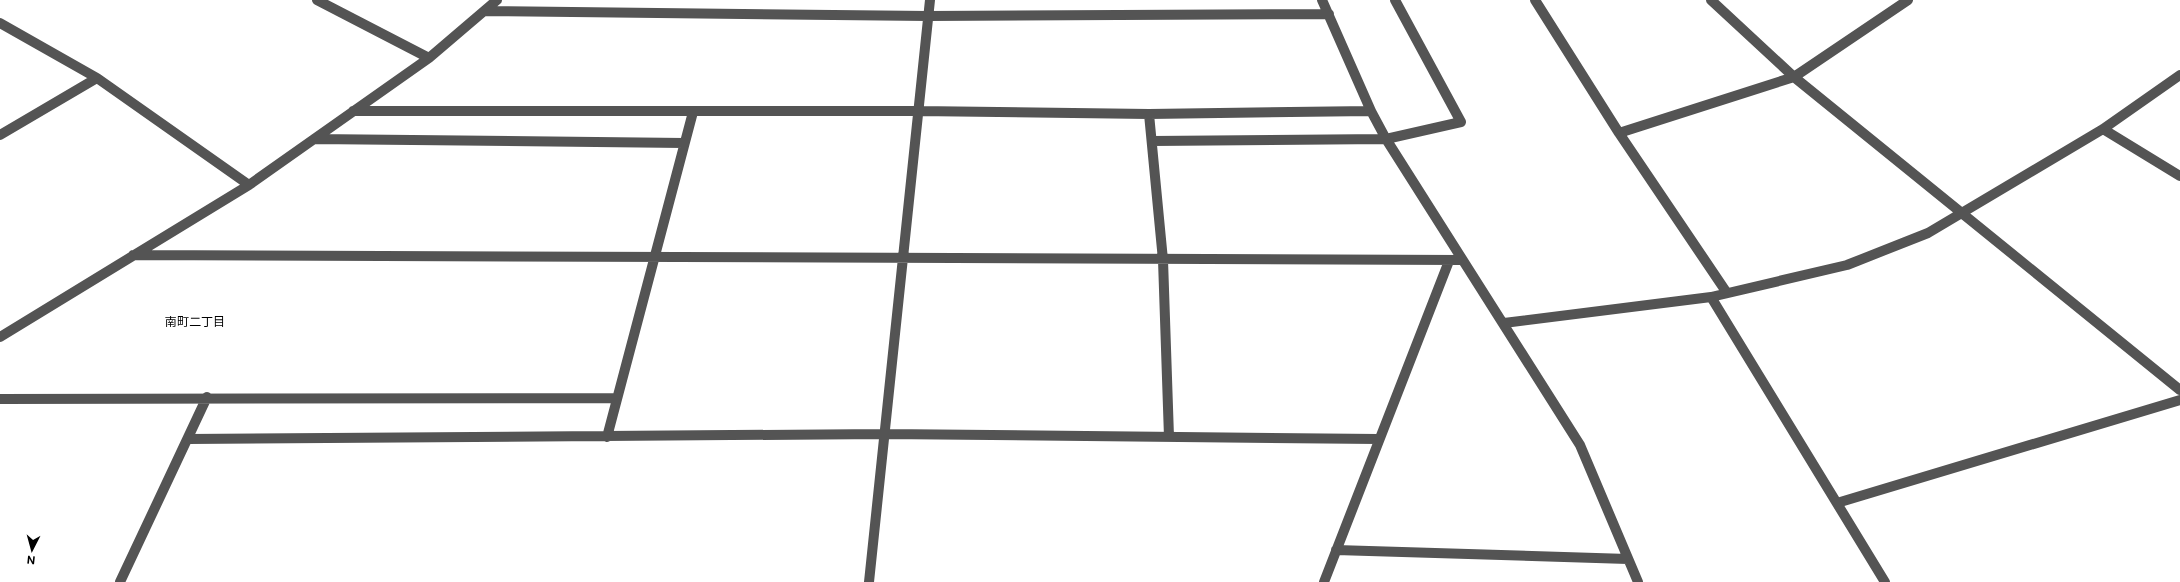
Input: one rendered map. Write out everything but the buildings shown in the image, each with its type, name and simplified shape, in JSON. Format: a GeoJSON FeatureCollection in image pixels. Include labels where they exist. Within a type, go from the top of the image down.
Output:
{"type":"FeatureCollection","features":[{"type":"Feature","properties":{"kind":"street"},"geometry":{"type":"LineString","coordinates":[[317,0],[429,58]]}},
{"type":"Feature","properties":{"kind":"street"},"geometry":{"type":"LineString","coordinates":[[0,337],[249,185],[429,58],[497,0]]}},
{"type":"Feature","properties":{"kind":"street"},"geometry":{"type":"LineString","coordinates":[[869,582],[886,434],[902,258],[930,0]]}},
{"type":"Feature","properties":{"kind":"street"},"geometry":{"type":"LineString","coordinates":[[1322,0],[1371,111],[1386,139],[1462,260],[1504,322],[1580,445],[1638,582]]}},
{"type":"Feature","properties":{"kind":"street"},"geometry":{"type":"LineString","coordinates":[[1152,141],[1386,139],[1461,122],[1395,0]]}},
{"type":"Feature","properties":{"kind":"street"},"geometry":{"type":"LineString","coordinates":[[1535,0],[1619,133],[1727,294]]}},
{"type":"Feature","properties":{"kind":"street"},"geometry":{"type":"LineString","coordinates":[[1711,0],[1794,77],[2180,390]]}},
{"type":"Feature","properties":{"kind":"street"},"geometry":{"type":"LineString","coordinates":[[1619,133],[1794,77],[1908,0]]}},
{"type":"Feature","properties":{"kind":"street"},"geometry":{"type":"LineString","coordinates":[[484,11],[928,16],[1329,14]]}},
{"type":"Feature","properties":{"kind":"street"},"geometry":{"type":"LineString","coordinates":[[0,23],[97,78],[249,185]]}},
{"type":"Feature","properties":{"kind":"street"},"geometry":{"type":"LineString","coordinates":[[1504,322],[1712,297],[1847,265],[1928,232],[2103,129],[2180,75]]}},
{"type":"Feature","properties":{"kind":"street"},"geometry":{"type":"LineString","coordinates":[[0,135],[97,78]]}},
{"type":"Feature","properties":{"kind":"street"},"geometry":{"type":"LineString","coordinates":[[353,111],[918,111],[1149,114],[1371,111]]}},
{"type":"Feature","properties":{"kind":"street"},"geometry":{"type":"LineString","coordinates":[[607,437],[692,112]]}},
{"type":"Feature","properties":{"kind":"street"},"geometry":{"type":"LineString","coordinates":[[1149,114],[1163,260],[1170,437]]}},
{"type":"Feature","properties":{"kind":"street"},"geometry":{"type":"LineString","coordinates":[[2103,129],[2180,176]]}},
{"type":"Feature","properties":{"kind":"street"},"geometry":{"type":"LineString","coordinates":[[314,139],[684,143]]}},
{"type":"Feature","properties":{"kind":"street"},"geometry":{"type":"LineString","coordinates":[[133,255],[1462,260]]}},
{"type":"Feature","properties":{"kind":"street"},"geometry":{"type":"LineString","coordinates":[[1324,582],[1378,439],[1449,261]]}},
{"type":"Feature","properties":{"kind":"street"},"geometry":{"type":"LineString","coordinates":[[1712,297],[1886,582]]}},
{"type":"Feature","properties":{"kind":"street"},"geometry":{"type":"LineString","coordinates":[[0,399],[207,397],[617,398]]}},
{"type":"Feature","properties":{"kind":"street"},"geometry":{"type":"LineString","coordinates":[[120,582],[207,397]]}},
{"type":"Feature","properties":{"kind":"street"},"geometry":{"type":"LineString","coordinates":[[1837,503],[2180,400]]}},
{"type":"Feature","properties":{"kind":"street"},"geometry":{"type":"LineString","coordinates":[[188,438],[607,437],[886,434],[1378,439]]}},
{"type":"Feature","properties":{"kind":"street"},"geometry":{"type":"LineString","coordinates":[[1336,550],[1628,559]]}},
{"type":"Feature","properties":{"kind":"district","name":"南町二丁目"},"geometry":{"type":"Point","coordinates":[195,322]}}]}
